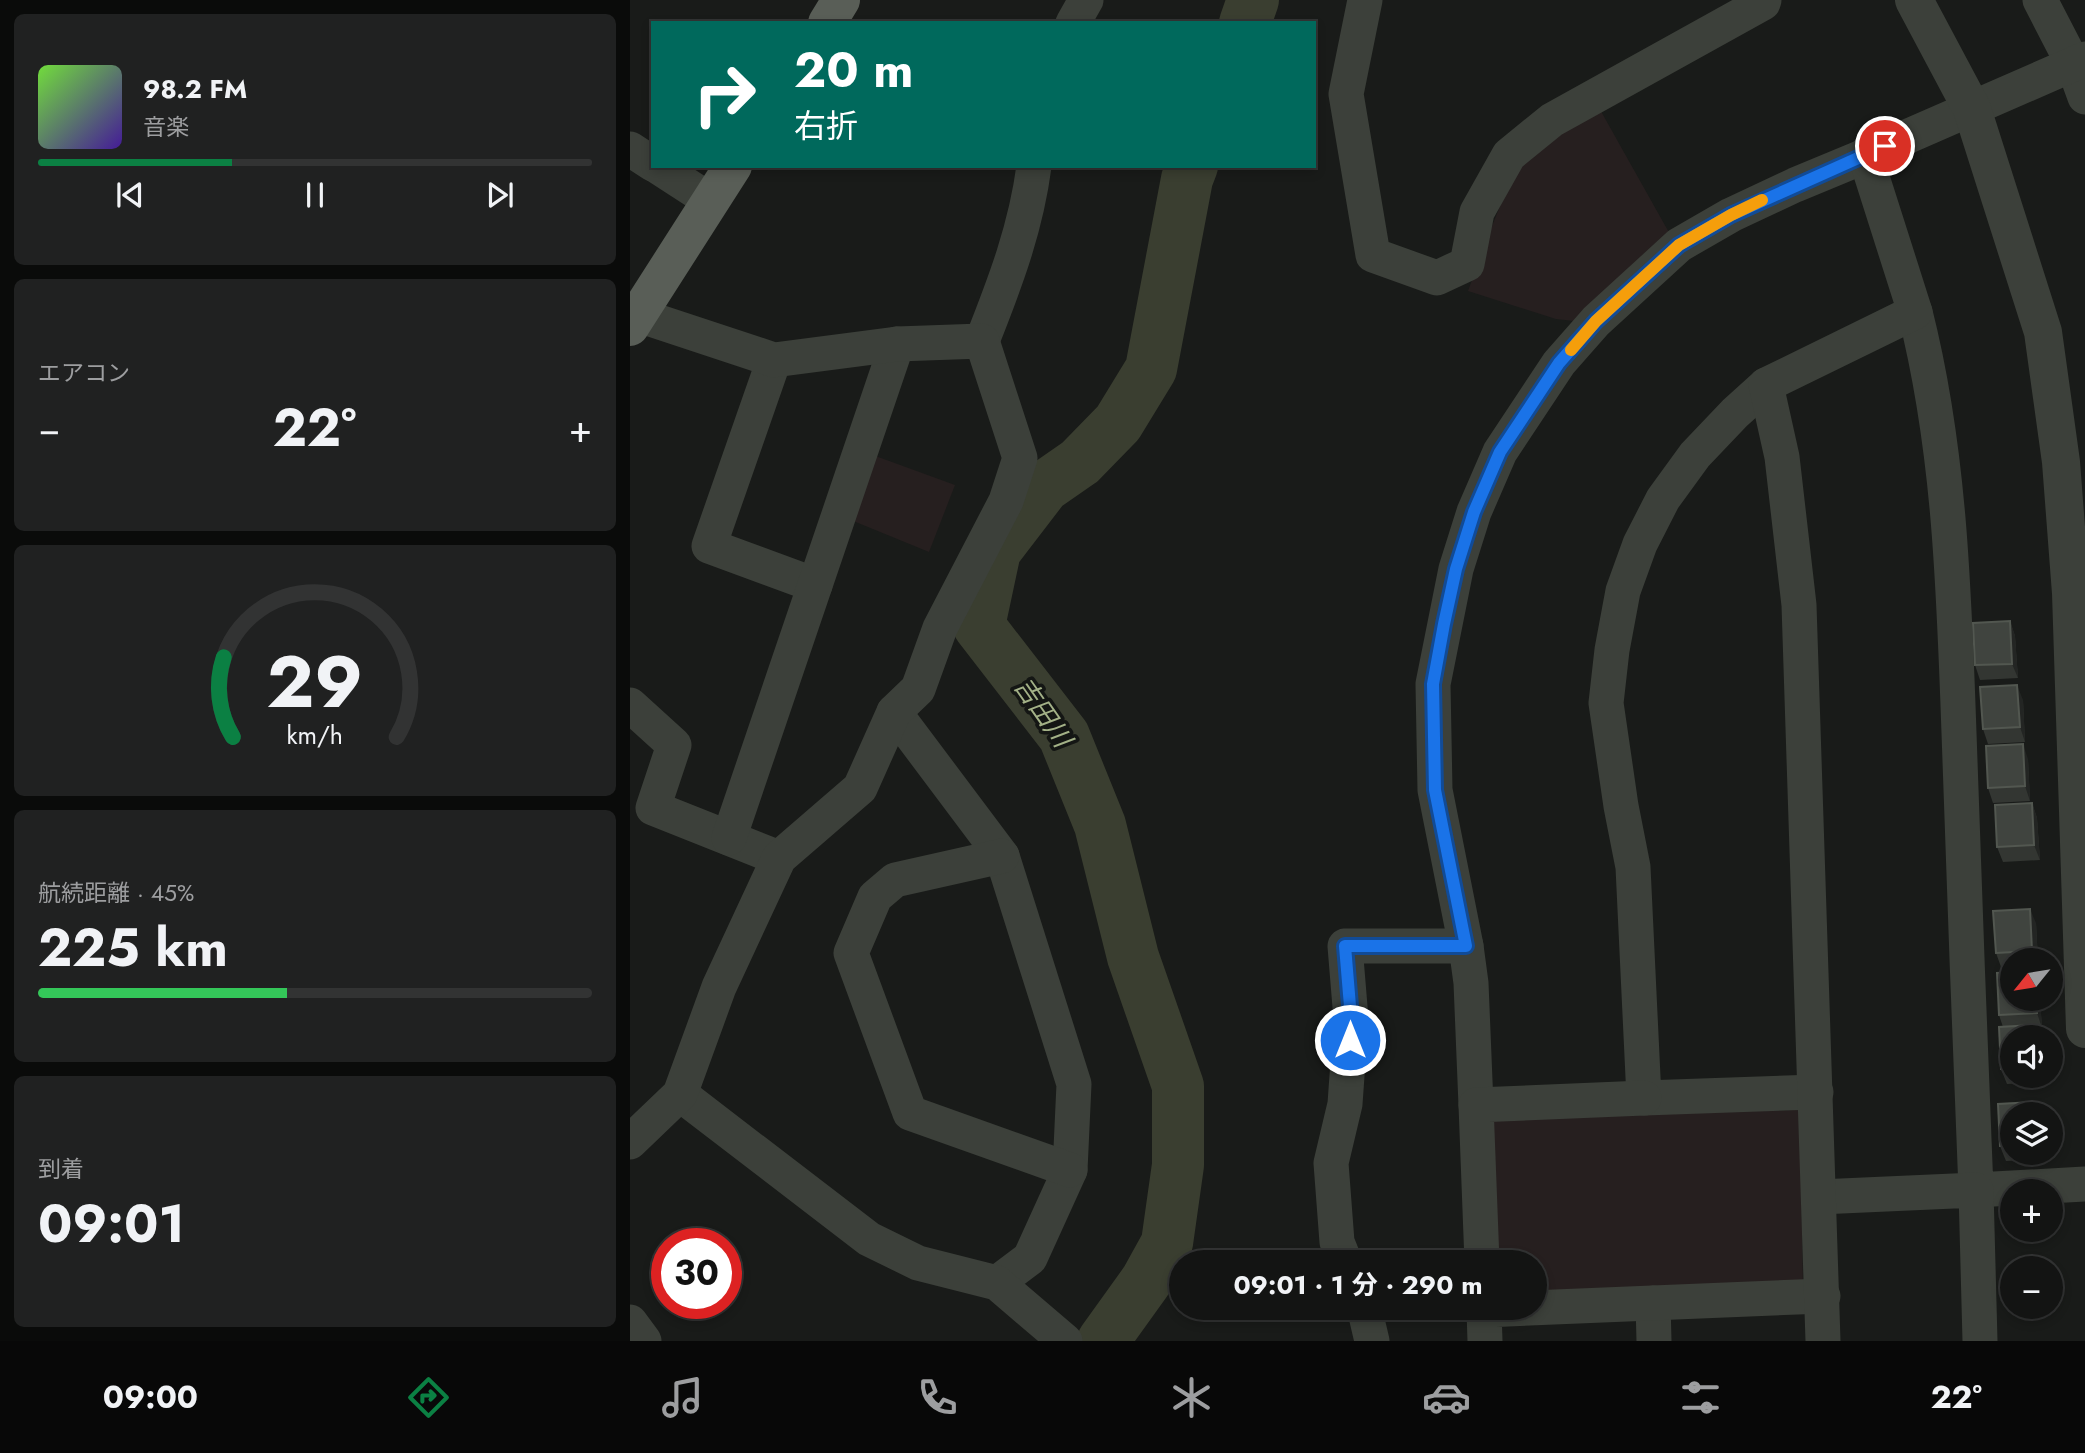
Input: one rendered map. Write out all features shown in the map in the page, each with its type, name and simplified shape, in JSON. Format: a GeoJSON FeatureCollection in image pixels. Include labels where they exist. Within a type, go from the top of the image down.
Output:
{"type":"FeatureCollection","features":[{"type":"Feature","properties":{"kind":"main road"},"geometry":{"type":"LineString","coordinates":[[828,21],[841,0]]}},
{"type":"Feature","properties":{"kind":"main road"},"geometry":{"type":"LineString","coordinates":[[634,321],[732,168]]}},
{"type":"Feature","properties":{"kind":"street"},"geometry":{"type":"LineString","coordinates":[[1074,21],[1086,0]]}},
{"type":"Feature","properties":{"kind":"street"},"geometry":{"type":"LineString","coordinates":[[1365,0],[1346,94],[1373,255],[1437,278],[1467,264],[1477,212],[1509,155],[1552,120],[1764,0]]}},
{"type":"Feature","properties":{"kind":"street"},"geometry":{"type":"LineString","coordinates":[[1913,0],[1972,109],[2043,332],[2061,462],[2071,593],[2085,1029]]}},
{"type":"Feature","properties":{"kind":"street"},"geometry":{"type":"LineString","coordinates":[[2040,0],[2079,62],[2085,97]]}},
{"type":"Feature","properties":{"kind":"street"},"geometry":{"type":"LineString","coordinates":[[1482,1250],[1471,983],[1435,790],[1433,684],[1456,569],[1474,512],[1500,452],[1559,363],[1596,321],[1679,245],[1731,215],[1795,185],[2079,62]]}},
{"type":"Feature","properties":{"kind":"street"},"geometry":{"type":"LineString","coordinates":[[630,149],[651,162]]}},
{"type":"Feature","properties":{"kind":"street"},"geometry":{"type":"LineString","coordinates":[[1865,156],[1915,312],[1930,371],[1945,483],[1954,591],[1980,1341]]}},
{"type":"Feature","properties":{"kind":"street"},"geometry":{"type":"LineString","coordinates":[[660,168],[711,201]]}},
{"type":"Feature","properties":{"kind":"street"},"geometry":{"type":"LineString","coordinates":[[630,1142],[680,1094],[719,987],[779,858],[860,788],[894,712],[918,689],[940,628],[1006,501],[1020,458],[982,341],[1012,265],[1029,204],[1034,168]]}},
{"type":"Feature","properties":{"kind":"street"},"geometry":{"type":"LineString","coordinates":[[1644,1098],[1633,867],[1606,703],[1623,591],[1640,544],[1663,499],[1695,455],[1735,413],[1766,385],[1915,312]]}},
{"type":"Feature","properties":{"kind":"street"},"geometry":{"type":"LineString","coordinates":[[634,321],[774,360],[897,344],[982,341]]}},
{"type":"Feature","properties":{"kind":"street"},"geometry":{"type":"LineString","coordinates":[[729,838],[897,344]]}},
{"type":"Feature","properties":{"kind":"street"},"geometry":{"type":"LineString","coordinates":[[774,360],[709,546],[815,585]]}},
{"type":"Feature","properties":{"kind":"street"},"geometry":{"type":"LineString","coordinates":[[1766,385],[1782,457],[1799,605],[1824,1341]]}},
{"type":"Feature","properties":{"kind":"street"},"geometry":{"type":"LineString","coordinates":[[630,705],[674,745],[653,808],[779,858]]}},
{"type":"Feature","properties":{"kind":"street"},"geometry":{"type":"LineString","coordinates":[[894,712],[1002,856],[1074,1084],[1070,1170],[1030,1258],[997,1283]]}},
{"type":"Feature","properties":{"kind":"street"},"geometry":{"type":"LineString","coordinates":[[1002,856],[895,880],[874,897],[851,953],[910,1113],[1070,1170]]}},
{"type":"Feature","properties":{"kind":"street"},"geometry":{"type":"LineString","coordinates":[[1340,1250],[1337,1242],[1331,1163],[1345,1104],[1351,1018],[1345,946],[1466,946]]}},
{"type":"Feature","properties":{"kind":"street"},"geometry":{"type":"LineString","coordinates":[[1476,1105],[1816,1092]]}},
{"type":"Feature","properties":{"kind":"street"},"geometry":{"type":"LineString","coordinates":[[680,1094],[869,1239],[918,1263],[997,1283],[1065,1341]]}},
{"type":"Feature","properties":{"kind":"street"},"geometry":{"type":"LineString","coordinates":[[1819,1197],[2085,1184]]}},
{"type":"Feature","properties":{"kind":"street"},"geometry":{"type":"LineString","coordinates":[[1547,1314],[1653,1303],[1823,1296]]}},
{"type":"Feature","properties":{"kind":"street"},"geometry":{"type":"LineString","coordinates":[[1653,1303],[1654,1341]]}},
{"type":"Feature","properties":{"kind":"street"},"geometry":{"type":"LineString","coordinates":[[1367,1320],[1372,1341]]}},
{"type":"Feature","properties":{"kind":"street"},"geometry":{"type":"LineString","coordinates":[[630,1322],[644,1341]]}},
{"type":"Feature","properties":{"kind":"shaded area"},"geometry":{"type":"Polygon","coordinates":[[[1598,106],[1671,236],[1583,322],[1556,319],[1468,291],[1515,169],[1598,106]]]}},
{"type":"Feature","properties":{"kind":"shaded area"},"geometry":{"type":"Polygon","coordinates":[[[870,454],[955,485],[929,552],[846,518],[870,454]]]}},
{"type":"Feature","properties":{"kind":"shaded area"},"geometry":{"type":"Polygon","coordinates":[[[1800,1110],[1803,1288],[1547,1296],[1547,1250],[1492,1250],[1485,1116],[1800,1110]]]}},
{"type":"Feature","properties":{"kind":"building"},"geometry":{"type":"Polygon","coordinates":[[[2010,621],[2012,664],[1975,665],[1973,623],[2010,621]]]}},
{"type":"Feature","properties":{"kind":"building"},"geometry":{"type":"Polygon","coordinates":[[[2017,685],[2020,727],[1983,729],[1980,687],[2017,685]]]}},
{"type":"Feature","properties":{"kind":"building"},"geometry":{"type":"Polygon","coordinates":[[[2023,744],[2025,786],[1988,788],[1986,746],[2023,744]]]}},
{"type":"Feature","properties":{"kind":"building"},"geometry":{"type":"Polygon","coordinates":[[[2032,803],[2034,845],[1997,847],[1995,805],[2032,803]]]}},
{"type":"Feature","properties":{"kind":"building"},"geometry":{"type":"Polygon","coordinates":[[[2030,909],[2032,948],[2000,948],[2000,953],[1996,953],[1993,911],[2030,909]]]}},
{"type":"Feature","properties":{"kind":"building"},"geometry":{"type":"Polygon","coordinates":[[[1997,973],[2000,973],[2000,1012],[2037,1013],[1999,1015],[1997,973]]]}},
{"type":"Feature","properties":{"kind":"building"},"geometry":{"type":"Polygon","coordinates":[[[1998,1104],[2000,1104],[2000,1146],[1998,1104]]]}},
{"type":"Feature","properties":{"kind":"waterway","name":"吉田川"},"geometry":{"type":"LineString","coordinates":[[1246,21],[1253,0]]}},
{"type":"Feature","properties":{"kind":"waterway","name":"吉田川"},"geometry":{"type":"LineString","coordinates":[[1103,1341],[1146,1281],[1167,1243],[1178,1165],[1178,1086],[1133,957],[1100,825],[1064,736],[979,626],[995,551],[1044,487],[1080,462],[1118,423],[1151,369],[1191,168]]}},
{"type":"Feature","properties":{"kind":"slow traffic"},"geometry":{"type":"LineString","coordinates":[[1571,350],[1596,321],[1679,245],[1762,200]]}},
{"type":"Feature","properties":{"kind":"route"},"geometry":{"type":"LineString","coordinates":[[1350,1040],[1351,1018],[1345,946],[1466,946],[1435,790],[1433,684],[1456,569],[1474,512],[1500,452],[1559,363],[1596,321],[1679,245],[1731,215],[1885,146]]}}]}
